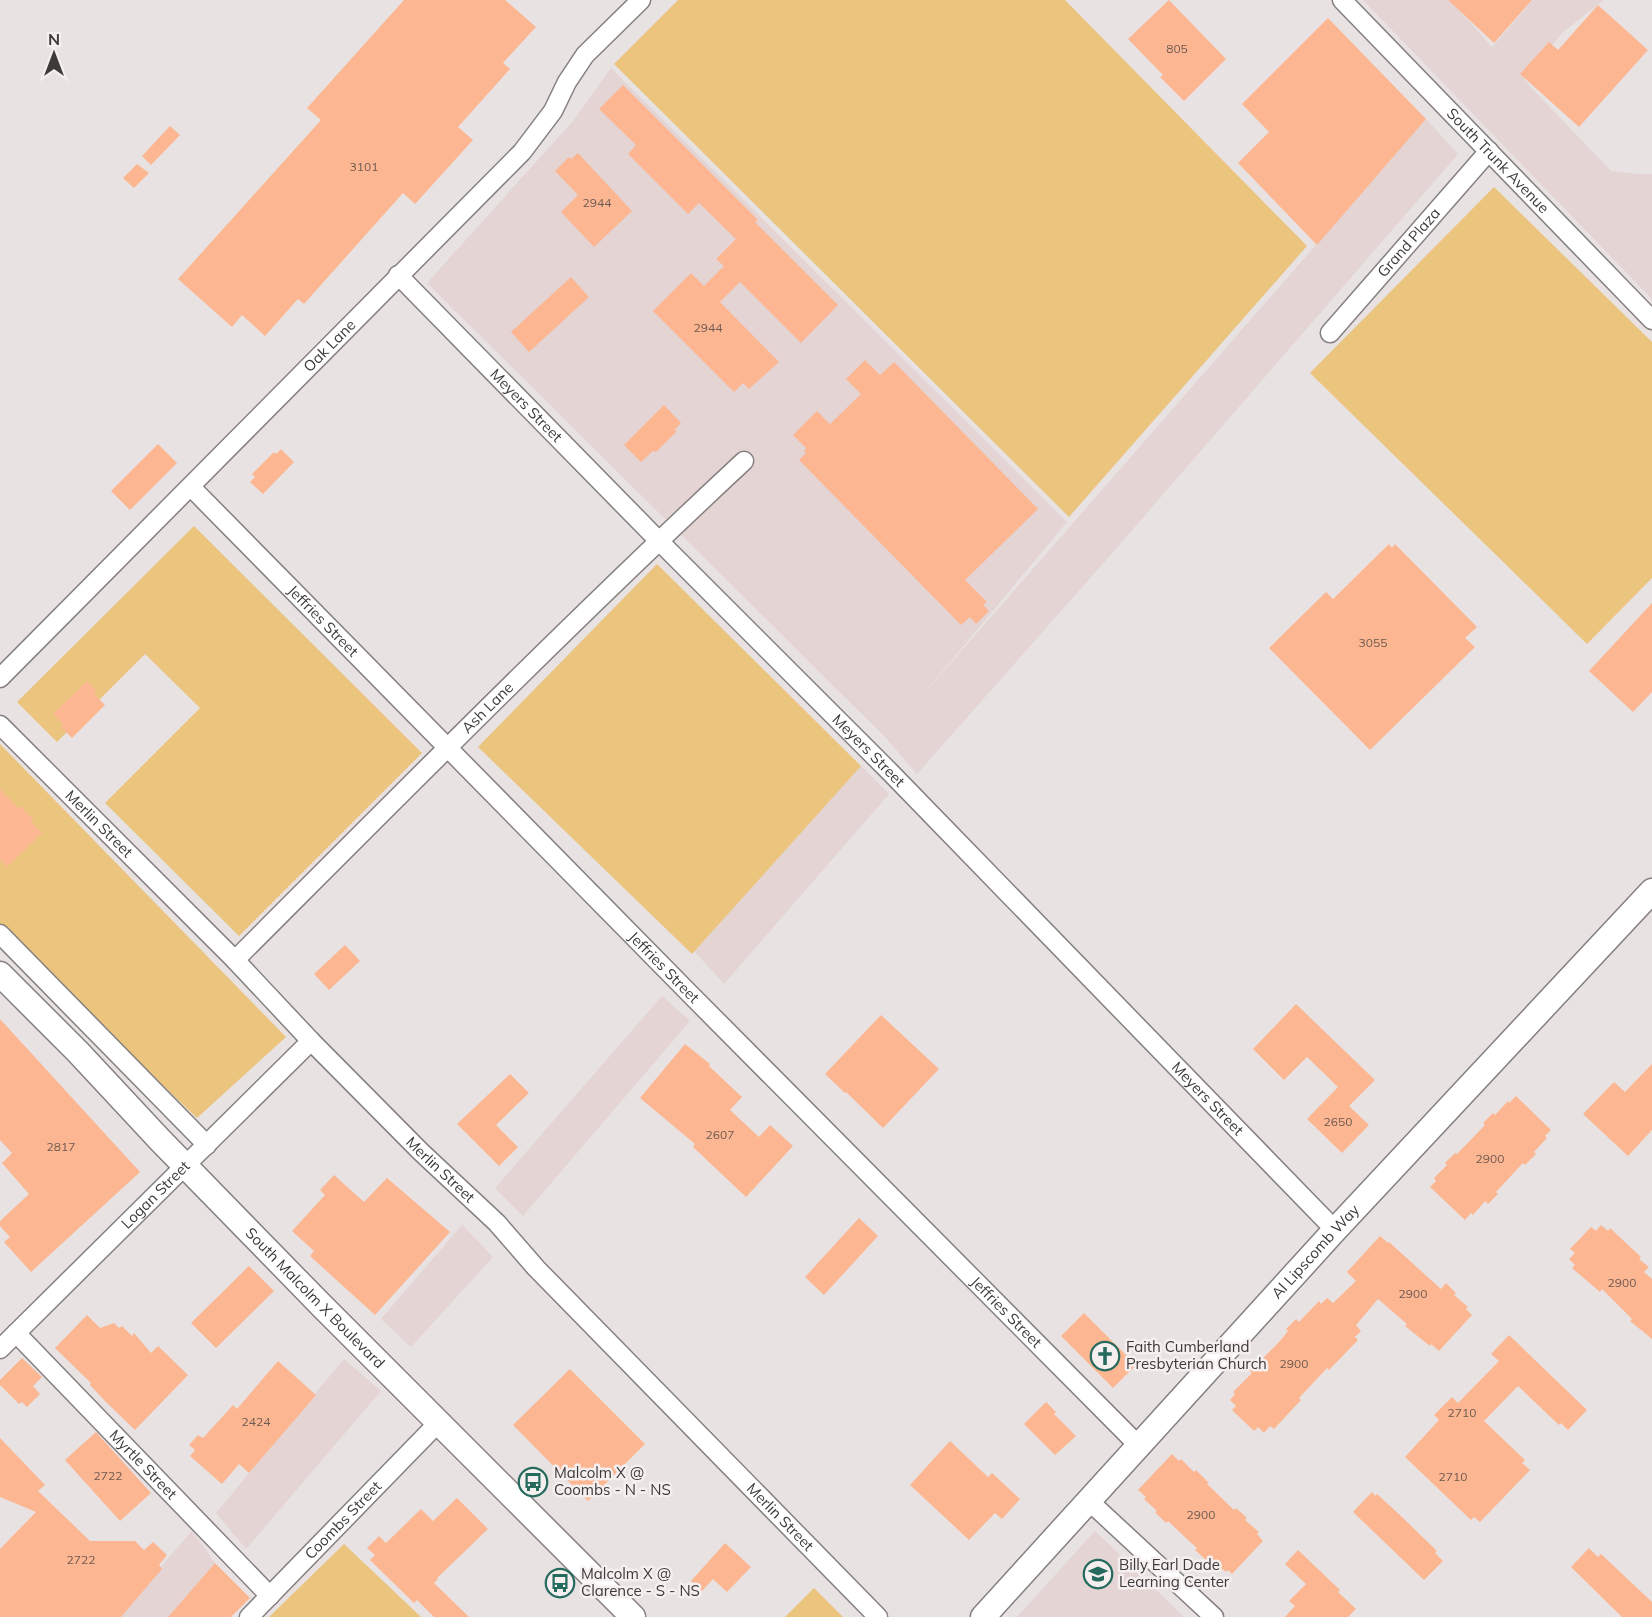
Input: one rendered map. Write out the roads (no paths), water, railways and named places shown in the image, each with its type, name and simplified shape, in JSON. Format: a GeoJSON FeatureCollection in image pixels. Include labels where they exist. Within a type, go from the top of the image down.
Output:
{"type":"FeatureCollection","features":[{"type":"Feature","properties":{"kind":"street","name":"Oak Lane"},"geometry":{"type":"LineString","coordinates":[[0,678],[522,152],[553,111],[567,82],[585,55],[641,0]]}},
{"type":"Feature","properties":{"kind":"street","name":"South Trunk Avenue"},"geometry":{"type":"LineString","coordinates":[[1342,0],[1652,320]]}},
{"type":"Feature","properties":{"kind":"street","name":"Grand Plaza"},"geometry":{"type":"LineString","coordinates":[[1330,333],[1489,151]]}},
{"type":"Feature","properties":{"kind":"street","name":"Meyers Street"},"geometry":{"type":"LineString","coordinates":[[398,275],[890,772],[1335,1230]]}},
{"type":"Feature","properties":{"kind":"street","name":"Ash Lane"},"geometry":{"type":"LineString","coordinates":[[235,960],[447,748],[744,460]]}},
{"type":"Feature","properties":{"kind":"street","name":"Jeffries Street"},"geometry":{"type":"LineString","coordinates":[[191,487],[693,998],[1138,1445]]}},
{"type":"Feature","properties":{"kind":"street","name":"Merlin Street"},"geometry":{"type":"LineString","coordinates":[[0,725],[235,960],[311,1041],[497,1223],[544,1277],[878,1617]]}},
{"type":"Feature","properties":{"kind":"street","name":"Al Lipscomb Way"},"geometry":{"type":"LineString","coordinates":[[982,1617],[1335,1230],[1652,891]]}},
{"type":"Feature","properties":{"kind":"street"},"geometry":{"type":"LineString","coordinates":[[0,934],[207,1145]]}},
{"type":"Feature","properties":{"kind":"street","name":"South Malcolm X Boulevard"},"geometry":{"type":"LineString","coordinates":[[0,974],[321,1305],[633,1617]]}},
{"type":"Feature","properties":{"kind":"street","name":"Logan Street"},"geometry":{"type":"LineString","coordinates":[[0,1349],[311,1041]]}},
{"type":"Feature","properties":{"kind":"street","name":"Myrtle Street"},"geometry":{"type":"LineString","coordinates":[[16,1333],[270,1596]]}},
{"type":"Feature","properties":{"kind":"street","name":"Coombs Street"},"geometry":{"type":"LineString","coordinates":[[249,1617],[438,1423]]}},
{"type":"Feature","properties":{"kind":"street"},"geometry":{"type":"LineString","coordinates":[[1089,1501],[1214,1617]]}},
{"type":"Feature","properties":{"kind":"place","name":"Faith Cumberland Presbyterian Church"},"geometry":{"type":"Point","coordinates":[1105,1356]}},
{"type":"Feature","properties":{"kind":"place","name":"Malcolm X @ Coombs - N - NS"},"geometry":{"type":"Point","coordinates":[533,1482]}},
{"type":"Feature","properties":{"kind":"place","name":"Billy Earl Dade Learning Center"},"geometry":{"type":"Point","coordinates":[1098,1574]}},
{"type":"Feature","properties":{"kind":"place","name":"Malcolm X @ Clarence - S - NS"},"geometry":{"type":"Point","coordinates":[560,1583]}}]}
